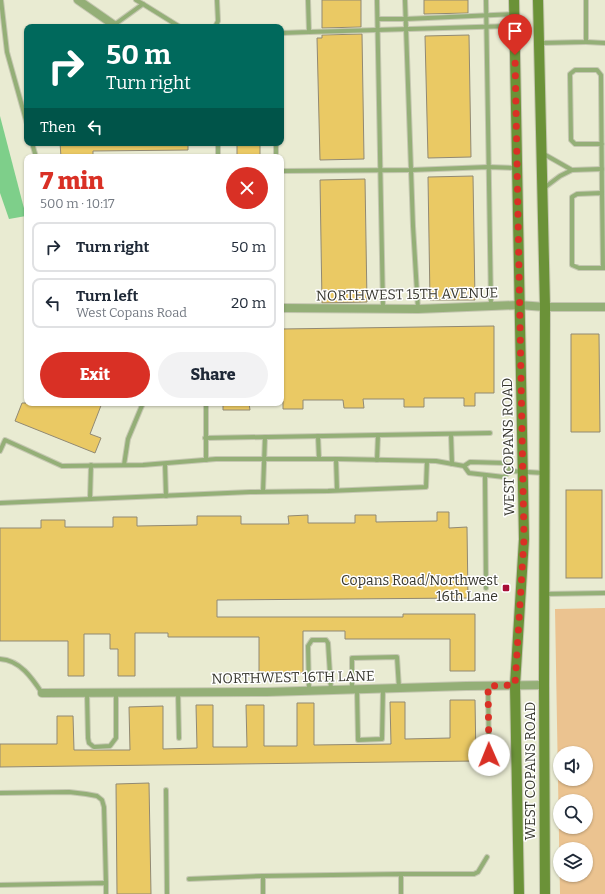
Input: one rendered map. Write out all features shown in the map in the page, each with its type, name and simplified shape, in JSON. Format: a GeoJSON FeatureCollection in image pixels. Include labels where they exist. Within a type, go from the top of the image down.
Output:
{"type":"FeatureCollection","features":[{"type":"Feature","properties":{"kind":"main road","name":"WEST COPANS ROAD"},"geometry":{"type":"LineString","coordinates":[[514,0],[524,539],[515,685],[519,894]]}},
{"type":"Feature","properties":{"kind":"main road","name":"WEST COPANS ROAD"},"geometry":{"type":"LineString","coordinates":[[538,0],[545,307],[545,894]]}},
{"type":"Feature","properties":{"kind":"street"},"geometry":{"type":"LineString","coordinates":[[80,0],[112,24]]}},
{"type":"Feature","properties":{"kind":"street","name":"NORTHWEST 15TH AVENUE"},"geometry":{"type":"LineString","coordinates":[[284,308],[418,309],[491,306],[605,307]]}},
{"type":"Feature","properties":{"kind":"street","name":"NORTHWEST 16TH LANE"},"geometry":{"type":"LineString","coordinates":[[42,693],[309,691],[544,685]]}},
{"type":"Feature","properties":{"kind":"lane"},"geometry":{"type":"LineString","coordinates":[[1,0],[7,52],[24,113]]}},
{"type":"Feature","properties":{"kind":"lane"},"geometry":{"type":"LineString","coordinates":[[136,0],[175,24]]}},
{"type":"Feature","properties":{"kind":"lane"},"geometry":{"type":"LineString","coordinates":[[217,0],[217,24]]}},
{"type":"Feature","properties":{"kind":"lane"},"geometry":{"type":"LineString","coordinates":[[308,0],[309,32]]}},
{"type":"Feature","properties":{"kind":"lane"},"geometry":{"type":"LineString","coordinates":[[378,0],[383,309]]}},
{"type":"Feature","properties":{"kind":"lane"},"geometry":{"type":"LineString","coordinates":[[405,0],[413,226],[418,309]]}},
{"type":"Feature","properties":{"kind":"lane"},"geometry":{"type":"LineString","coordinates":[[486,0],[491,306]]}},
{"type":"Feature","properties":{"kind":"lane"},"geometry":{"type":"LineString","coordinates":[[586,0],[586,42]]}},
{"type":"Feature","properties":{"kind":"lane"},"geometry":{"type":"LineString","coordinates":[[118,24],[143,4]]}},
{"type":"Feature","properties":{"kind":"lane"},"geometry":{"type":"LineString","coordinates":[[378,19],[514,14]]}},
{"type":"Feature","properties":{"kind":"lane"},"geometry":{"type":"LineString","coordinates":[[284,33],[515,26]]}},
{"type":"Feature","properties":{"kind":"lane"},"geometry":{"type":"LineString","coordinates":[[539,43],[605,43]]}},
{"type":"Feature","properties":{"kind":"lane"},"geometry":{"type":"LineString","coordinates":[[602,144],[575,144],[571,140],[570,74],[575,70],[598,70],[601,75],[604,268],[579,268],[572,265],[572,198],[577,194],[602,193]]}},
{"type":"Feature","properties":{"kind":"lane"},"geometry":{"type":"LineString","coordinates":[[541,153],[572,170]]}},
{"type":"Feature","properties":{"kind":"lane"},"geometry":{"type":"LineString","coordinates":[[284,171],[411,170],[488,167],[517,168]]}},
{"type":"Feature","properties":{"kind":"lane"},"geometry":{"type":"LineString","coordinates":[[542,189],[560,176],[572,170],[602,170]]}},
{"type":"Feature","properties":{"kind":"lane"},"geometry":{"type":"LineString","coordinates":[[124,465],[128,439],[142,406]]}},
{"type":"Feature","properties":{"kind":"lane"},"geometry":{"type":"LineString","coordinates":[[206,406],[206,460]]}},
{"type":"Feature","properties":{"kind":"lane"},"geometry":{"type":"LineString","coordinates":[[206,438],[490,433]]}},
{"type":"Feature","properties":{"kind":"lane"},"geometry":{"type":"LineString","coordinates":[[451,434],[452,464]]}},
{"type":"Feature","properties":{"kind":"lane"},"geometry":{"type":"LineString","coordinates":[[377,460],[378,435]]}},
{"type":"Feature","properties":{"kind":"lane"},"geometry":{"type":"LineString","coordinates":[[318,436],[319,459]]}},
{"type":"Feature","properties":{"kind":"lane"},"geometry":{"type":"LineString","coordinates":[[263,491],[265,437]]}},
{"type":"Feature","properties":{"kind":"lane"},"geometry":{"type":"LineString","coordinates":[[0,451],[5,440],[62,466],[165,464],[206,460],[336,459],[427,461],[464,466],[470,462],[505,463],[510,471]]}},
{"type":"Feature","properties":{"kind":"lane"},"geometry":{"type":"LineString","coordinates":[[336,459],[337,490]]}},
{"type":"Feature","properties":{"kind":"lane"},"geometry":{"type":"LineString","coordinates":[[0,503],[263,491],[426,487],[427,461]]}},
{"type":"Feature","properties":{"kind":"lane"},"geometry":{"type":"LineString","coordinates":[[165,464],[166,496]]}},
{"type":"Feature","properties":{"kind":"lane"},"geometry":{"type":"LineString","coordinates":[[90,499],[91,465]]}},
{"type":"Feature","properties":{"kind":"lane"},"geometry":{"type":"LineString","coordinates":[[464,466],[469,473],[504,477],[510,471],[544,473]]}},
{"type":"Feature","properties":{"kind":"lane"},"geometry":{"type":"LineString","coordinates":[[485,475],[486,588]]}},
{"type":"Feature","properties":{"kind":"lane"},"geometry":{"type":"LineString","coordinates":[[544,594],[605,593]]}},
{"type":"Feature","properties":{"kind":"lane"},"geometry":{"type":"LineString","coordinates":[[309,691],[308,646],[312,640],[326,640],[328,643],[331,690]]}},
{"type":"Feature","properties":{"kind":"lane"},"geometry":{"type":"LineString","coordinates":[[382,689],[382,739],[358,740],[352,658],[397,657],[399,688]]}},
{"type":"Feature","properties":{"kind":"lane"},"geometry":{"type":"LineString","coordinates":[[0,659],[9,659],[19,665],[33,679],[42,693]]}},
{"type":"Feature","properties":{"kind":"lane"},"geometry":{"type":"LineString","coordinates":[[488,686],[489,755]]}},
{"type":"Feature","properties":{"kind":"lane"},"geometry":{"type":"LineString","coordinates":[[88,693],[88,738],[89,743],[94,747],[110,746],[116,738],[116,692]]}},
{"type":"Feature","properties":{"kind":"lane"},"geometry":{"type":"LineString","coordinates":[[178,692],[179,738]]}},
{"type":"Feature","properties":{"kind":"lane"},"geometry":{"type":"LineString","coordinates":[[166,790],[167,894]]}},
{"type":"Feature","properties":{"kind":"lane"},"geometry":{"type":"LineString","coordinates":[[0,793],[69,792],[97,796],[102,800],[104,807],[106,894]]}},
{"type":"Feature","properties":{"kind":"lane"},"geometry":{"type":"LineString","coordinates":[[189,879],[263,876],[474,874],[478,872],[488,857]]}},
{"type":"Feature","properties":{"kind":"lane"},"geometry":{"type":"LineString","coordinates":[[401,874],[401,894]]}},
{"type":"Feature","properties":{"kind":"lane"},"geometry":{"type":"LineString","coordinates":[[263,876],[263,894]]}},
{"type":"Feature","properties":{"kind":"lane"},"geometry":{"type":"LineString","coordinates":[[0,885],[106,883]]}},
{"type":"Feature","properties":{"kind":"shaded area"},"geometry":{"type":"Polygon","coordinates":[[[0,116],[24,208],[24,216],[9,219],[0,193],[0,116]]]}},
{"type":"Feature","properties":{"kind":"shaded area"},"geometry":{"type":"Polygon","coordinates":[[[605,608],[605,894],[560,894],[560,882],[593,882],[593,842],[559,842],[559,834],[593,834],[593,794],[558,794],[558,786],[593,786],[593,746],[557,746],[555,609],[605,608]]]}},
{"type":"Feature","properties":{"kind":"building"},"geometry":{"type":"Polygon","coordinates":[[[322,0],[361,0],[361,27],[322,28],[322,0]]]}},
{"type":"Feature","properties":{"kind":"building"},"geometry":{"type":"Polygon","coordinates":[[[424,0],[468,0],[468,13],[424,14],[424,0]]]}},
{"type":"Feature","properties":{"kind":"building"},"geometry":{"type":"Polygon","coordinates":[[[362,34],[364,159],[320,160],[317,38],[322,38],[322,35],[362,34]]]}},
{"type":"Feature","properties":{"kind":"building"},"geometry":{"type":"Polygon","coordinates":[[[469,35],[471,157],[428,158],[425,36],[469,35]]]}},
{"type":"Feature","properties":{"kind":"building"},"geometry":{"type":"Polygon","coordinates":[[[60,146],[188,146],[188,150],[93,151],[93,154],[61,154],[60,146]]]}},
{"type":"Feature","properties":{"kind":"building"},"geometry":{"type":"Polygon","coordinates":[[[237,146],[260,146],[260,154],[237,154],[237,146]]]}},
{"type":"Feature","properties":{"kind":"building"},"geometry":{"type":"Polygon","coordinates":[[[473,176],[475,300],[430,300],[428,177],[473,176]]]}},
{"type":"Feature","properties":{"kind":"building"},"geometry":{"type":"Polygon","coordinates":[[[365,179],[367,302],[322,303],[320,180],[365,179]]]}},
{"type":"Feature","properties":{"kind":"building"},"geometry":{"type":"Polygon","coordinates":[[[494,326],[494,393],[475,393],[475,406],[464,406],[464,398],[424,398],[424,407],[404,407],[404,399],[363,399],[364,408],[344,408],[343,400],[303,400],[303,409],[283,409],[284,329],[494,326]]]}},
{"type":"Feature","properties":{"kind":"building"},"geometry":{"type":"Polygon","coordinates":[[[571,334],[599,334],[600,432],[571,432],[571,334]]]}},
{"type":"Feature","properties":{"kind":"building"},"geometry":{"type":"Polygon","coordinates":[[[22,403],[24,403],[24,406],[101,406],[90,434],[101,438],[95,453],[15,421],[22,403]]]}},
{"type":"Feature","properties":{"kind":"building"},"geometry":{"type":"Polygon","coordinates":[[[223,406],[249,406],[250,410],[223,410],[223,406]]]}},
{"type":"Feature","properties":{"kind":"building"},"geometry":{"type":"Polygon","coordinates":[[[566,490],[602,490],[602,578],[566,578],[566,490]]]}},
{"type":"Feature","properties":{"kind":"building"},"geometry":{"type":"Polygon","coordinates":[[[437,512],[449,512],[449,528],[467,527],[468,598],[217,600],[217,617],[403,617],[403,614],[475,614],[475,671],[450,671],[450,639],[345,639],[345,631],[303,631],[303,673],[259,673],[259,637],[168,637],[168,633],[135,633],[135,676],[118,676],[118,649],[110,649],[110,634],[84,634],[84,676],[68,676],[68,641],[0,641],[0,528],[41,528],[41,520],[65,520],[65,527],[113,527],[113,517],[137,517],[137,526],[197,525],[197,516],[241,516],[241,524],[289,524],[288,516],[308,515],[308,523],[355,523],[355,515],[376,515],[376,522],[437,521],[437,512]]]}},
{"type":"Feature","properties":{"kind":"building"},"geometry":{"type":"Polygon","coordinates":[[[450,700],[475,700],[476,761],[0,767],[0,744],[57,744],[57,716],[73,716],[74,750],[130,750],[129,707],[163,706],[163,749],[197,748],[196,705],[213,705],[213,747],[247,747],[246,705],[264,705],[264,746],[297,746],[297,703],[314,703],[314,745],[391,744],[390,702],[405,702],[405,739],[450,738],[450,700]]]}},
{"type":"Feature","properties":{"kind":"building"},"geometry":{"type":"Polygon","coordinates":[[[149,783],[151,894],[117,894],[116,784],[149,783]]]}},
{"type":"Feature","properties":{"kind":"place","name":"Copans Road/Northwest 16th Lane"},"geometry":{"type":"Point","coordinates":[506,588]}},
{"type":"Feature","properties":{"kind":"route"},"geometry":{"type":"LineString","coordinates":[[489,755],[488,686],[515,685],[524,539],[515,55]]}}]}
